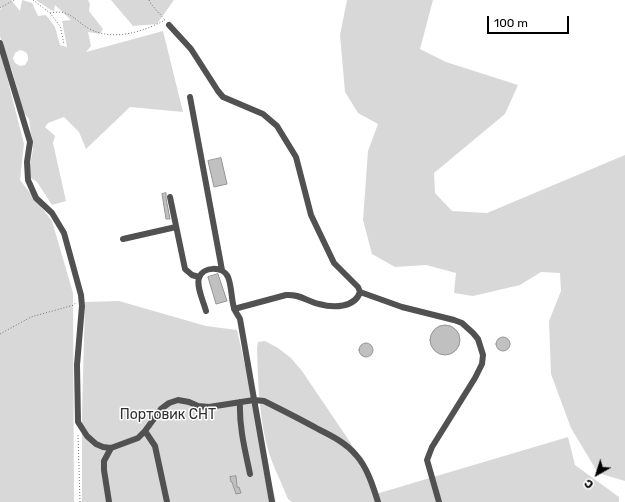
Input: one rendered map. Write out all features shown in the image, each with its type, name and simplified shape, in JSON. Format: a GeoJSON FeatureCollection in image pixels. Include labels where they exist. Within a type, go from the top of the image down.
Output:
{"type":"FeatureCollection","features":[{"type":"Feature","properties":{"kind":"street"},"geometry":{"type":"LineString","coordinates":[[170,25],[191,49],[223,97],[263,114],[277,126],[296,157],[311,215],[334,263],[358,287],[360,292],[359,297],[353,302],[343,306],[319,304],[294,294],[234,308]]}},
{"type":"Feature","properties":{"kind":"street"},"geometry":{"type":"LineString","coordinates":[[0,42],[30,142],[27,162],[28,180],[36,198],[52,213],[64,233],[81,295],[82,306],[78,365],[78,422],[87,436],[96,444],[111,448],[138,438],[161,409],[169,403],[178,400],[189,402],[198,406],[209,407],[254,400],[264,401],[337,438],[350,448],[358,456],[364,467],[378,502]]}},
{"type":"Feature","properties":{"kind":"street"},"geometry":{"type":"LineString","coordinates":[[190,97],[222,270],[228,277],[234,308],[240,319],[272,502]]}},
{"type":"Feature","properties":{"kind":"street"},"geometry":{"type":"LineString","coordinates":[[170,197],[185,269],[192,275],[199,277]]}},
{"type":"Feature","properties":{"kind":"street"},"geometry":{"type":"LineString","coordinates":[[122,239],[176,227]]}},
{"type":"Feature","properties":{"kind":"street"},"geometry":{"type":"LineString","coordinates":[[206,311],[198,284],[199,277],[206,270],[213,268],[222,270]]}},
{"type":"Feature","properties":{"kind":"street"},"geometry":{"type":"LineString","coordinates":[[360,292],[402,307],[454,320],[473,332],[481,348],[483,355],[482,364],[475,378],[432,447],[427,460],[439,502]]}},
{"type":"Feature","properties":{"kind":"street"},"geometry":{"type":"LineString","coordinates":[[240,402],[239,419],[250,474]]}},
{"type":"Feature","properties":{"kind":"street"},"geometry":{"type":"LineString","coordinates":[[145,431],[155,446],[167,502]]}},
{"type":"Feature","properties":{"kind":"street"},"geometry":{"type":"LineString","coordinates":[[109,502],[104,461],[111,448]]}},
{"type":"Feature","properties":{"kind":"path"},"geometry":{"type":"LineString","coordinates":[[0,8],[14,0]]}},
{"type":"Feature","properties":{"kind":"path"},"geometry":{"type":"LineString","coordinates":[[33,0],[50,13],[60,26],[64,44]]}},
{"type":"Feature","properties":{"kind":"path"},"geometry":{"type":"LineString","coordinates":[[50,13],[60,11],[77,18],[88,28],[110,36],[123,35],[152,27],[165,20],[149,0]]}},
{"type":"Feature","properties":{"kind":"path"},"geometry":{"type":"LineString","coordinates":[[0,334],[31,317],[74,305],[81,295]]}},
{"type":"Feature","properties":{"kind":"path"},"geometry":{"type":"LineString","coordinates":[[78,422],[80,502]]}},
{"type":"Feature","properties":{"kind":"green space"},"geometry":{"type":"Polygon","coordinates":[[[0,0],[11,0],[20,11],[22,0],[32,3],[38,16],[46,15],[55,27],[60,45],[67,47],[62,21],[71,20],[55,5],[54,12],[36,0],[88,0],[90,4],[89,11],[103,29],[100,34],[88,32],[91,46],[86,52],[163,31],[183,112],[130,107],[86,149],[79,132],[64,117],[48,123],[45,127],[55,136],[53,143],[66,201],[52,205],[37,182],[28,176],[33,149],[29,119],[23,112],[12,70],[5,54],[0,36],[0,10],[2,8],[0,7],[0,0]],[[20,50],[15,53],[13,58],[15,63],[20,66],[25,65],[28,58],[25,52],[20,50]]]}},
{"type":"Feature","properties":{"kind":"green space"},"geometry":{"type":"Polygon","coordinates":[[[111,0],[174,0],[157,24],[133,26],[111,0]]]}},
{"type":"Feature","properties":{"kind":"green space"},"geometry":{"type":"Polygon","coordinates":[[[347,0],[433,0],[420,49],[446,62],[518,85],[505,114],[434,173],[435,193],[452,211],[487,213],[625,155],[625,481],[598,473],[571,428],[551,374],[549,321],[561,291],[560,273],[541,272],[520,285],[473,296],[454,293],[456,273],[426,265],[395,267],[372,254],[363,220],[368,151],[378,124],[358,113],[345,92],[340,35],[347,0]]]}},
{"type":"Feature","properties":{"kind":"green space"},"geometry":{"type":"Polygon","coordinates":[[[0,50],[24,144],[20,180],[52,221],[73,293],[74,502],[0,502],[0,50]]]}},
{"type":"Feature","properties":{"kind":"green space","name":"Портовик СНТ"},"geometry":{"type":"Polygon","coordinates":[[[119,301],[206,326],[237,330],[276,502],[82,502],[82,415],[85,302],[119,301]]]}},
{"type":"Feature","properties":{"kind":"green space"},"geometry":{"type":"Polygon","coordinates":[[[265,341],[278,348],[291,358],[302,371],[350,442],[376,494],[568,437],[575,465],[619,497],[619,502],[292,502],[288,499],[271,459],[263,427],[257,348],[258,342],[265,341]]]}},
{"type":"Feature","properties":{"kind":"building"},"geometry":{"type":"Polygon","coordinates":[[[221,158],[227,184],[214,187],[208,161],[221,158]]]}},
{"type":"Feature","properties":{"kind":"building"},"geometry":{"type":"Polygon","coordinates":[[[166,193],[170,219],[166,219],[162,194],[166,193]]]}},
{"type":"Feature","properties":{"kind":"building"},"geometry":{"type":"Polygon","coordinates":[[[218,274],[227,301],[216,304],[208,277],[218,274]]]}},
{"type":"Feature","properties":{"kind":"building"},"geometry":{"type":"Polygon","coordinates":[[[445,325],[456,329],[460,340],[456,351],[445,355],[434,351],[430,340],[434,329],[445,325]]]}},
{"type":"Feature","properties":{"kind":"building"},"geometry":{"type":"Polygon","coordinates":[[[503,337],[508,339],[510,344],[508,349],[503,351],[498,349],[496,344],[498,339],[503,337]]]}},
{"type":"Feature","properties":{"kind":"building"},"geometry":{"type":"Polygon","coordinates":[[[366,343],[371,345],[373,350],[371,355],[366,357],[361,355],[359,350],[361,345],[366,343]]]}},
{"type":"Feature","properties":{"kind":"building"},"geometry":{"type":"Polygon","coordinates":[[[236,476],[237,487],[239,487],[241,493],[236,494],[230,477],[236,476]]]}}]}
